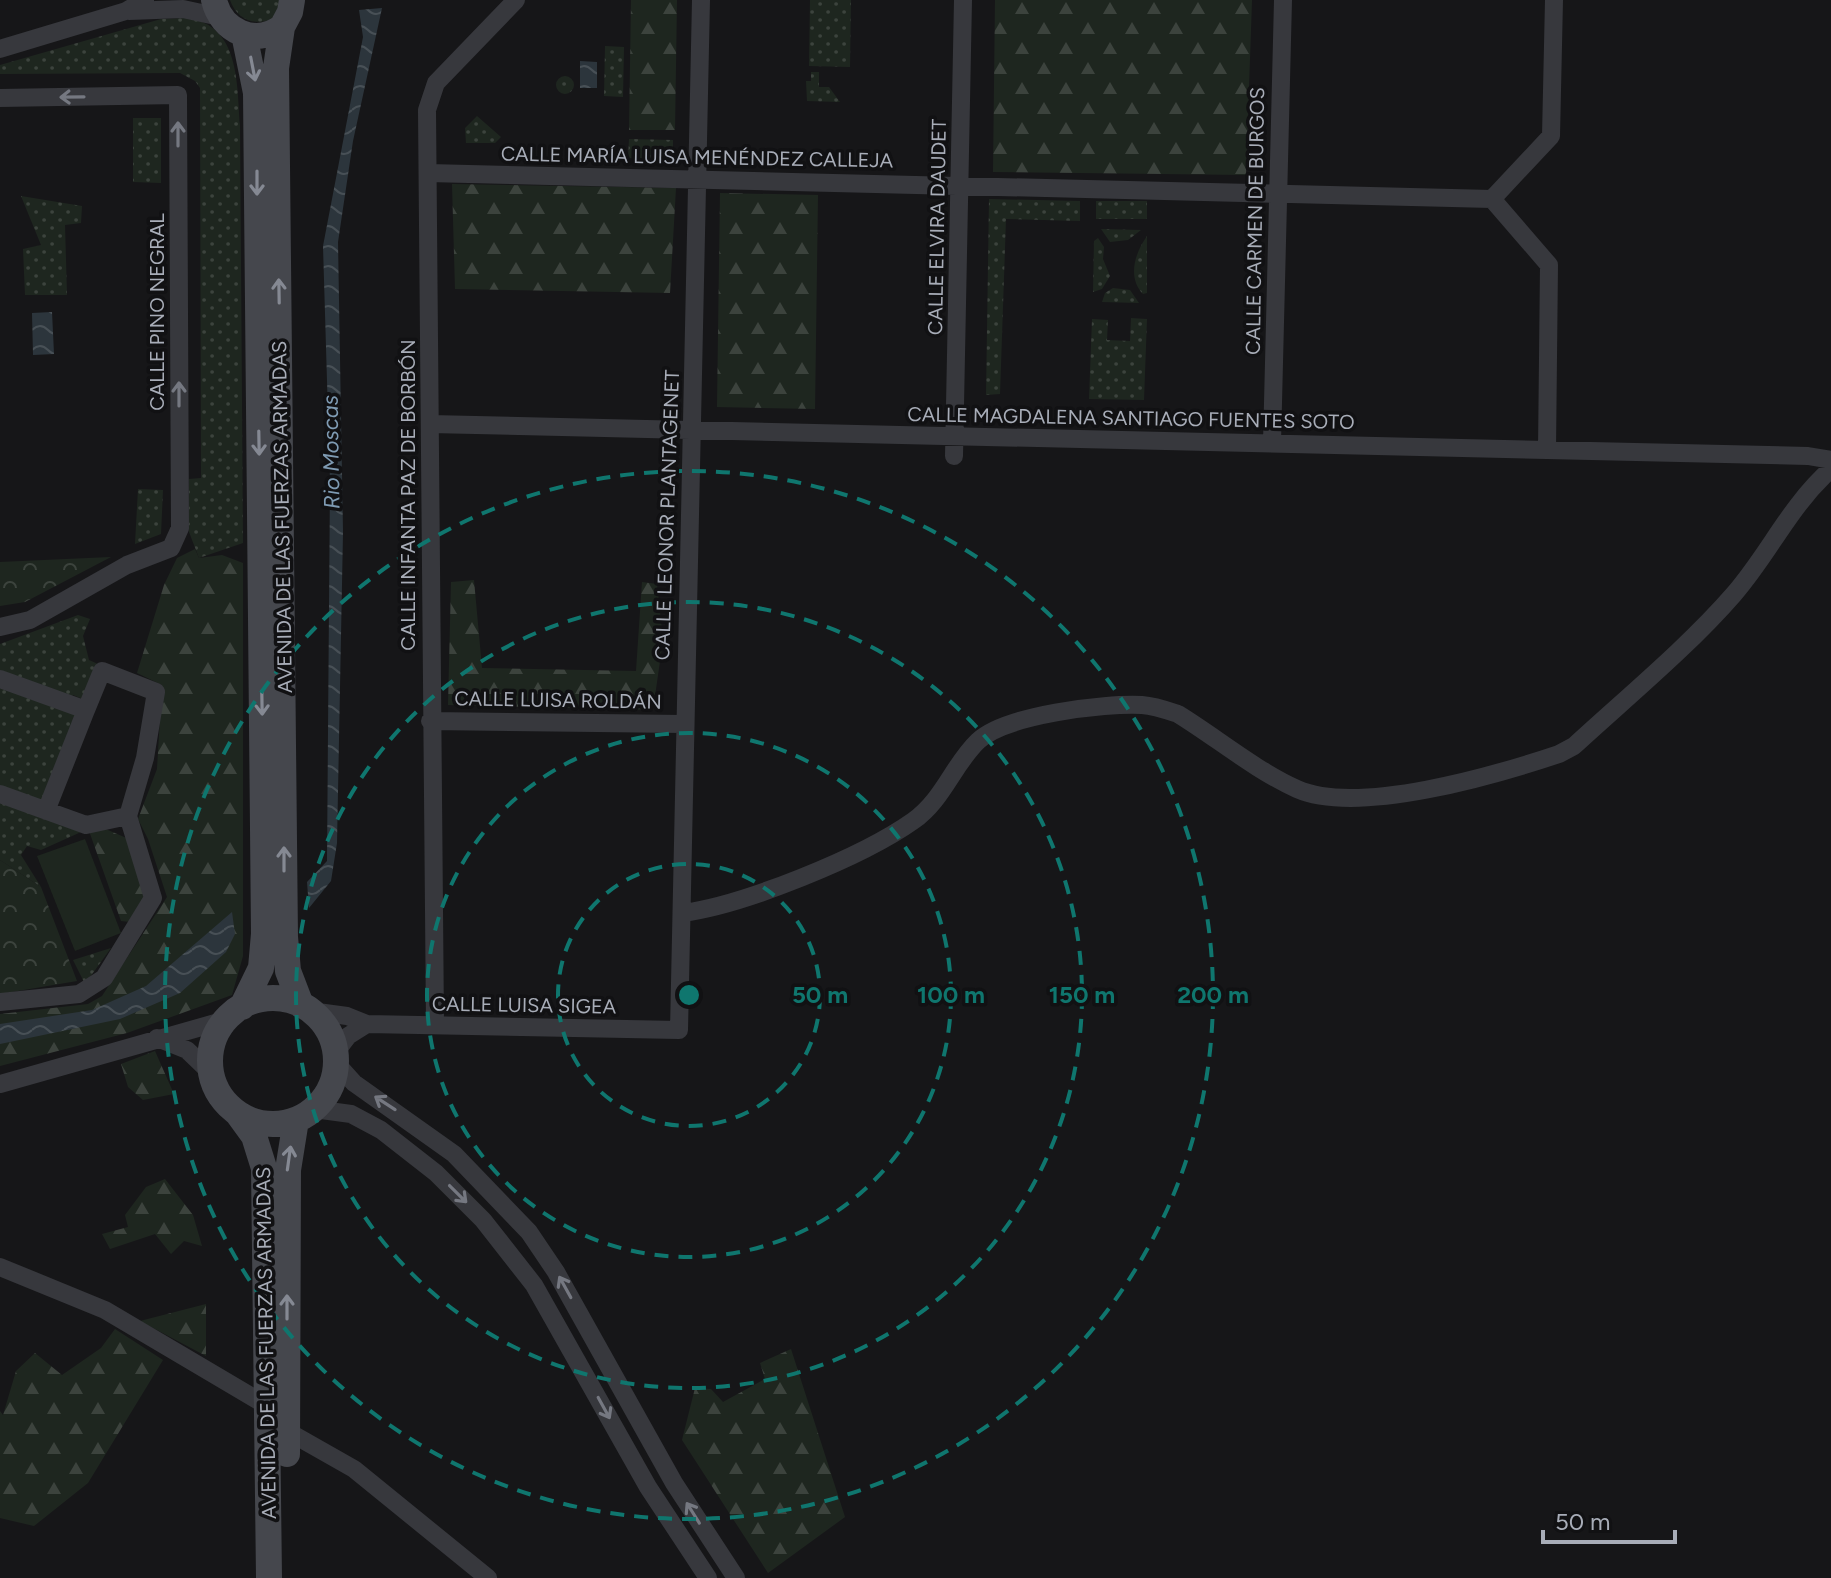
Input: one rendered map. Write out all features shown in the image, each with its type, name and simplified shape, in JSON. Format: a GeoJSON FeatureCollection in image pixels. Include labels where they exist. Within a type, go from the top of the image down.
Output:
{"type":"FeatureCollection","features":[{"type":"Feature","properties":{"kind":"main road"},"geometry":{"type":"LineString","coordinates":[[217,8],[227,26],[244,34],[267,34],[291,10]]}},
{"type":"Feature","properties":{"kind":"main road","name":"AVENIDA DE LAS FUERZAS ARMADAS"},"geometry":{"type":"LineString","coordinates":[[291,10],[276,68],[285,922],[288,971],[306,1008]]}},
{"type":"Feature","properties":{"kind":"main road","name":"AVENIDA DE LAS FUERZAS ARMADAS"},"geometry":{"type":"LineString","coordinates":[[234,1013],[261,968],[264,934],[256,93],[253,64],[244,34]]}},
{"type":"Feature","properties":{"kind":"main road"},"geometry":{"type":"LineString","coordinates":[[271,999],[306,1008],[328,1032],[335,1058],[327,1093],[305,1114],[271,1124],[238,1114],[221,1097],[212,1074],[212,1046],[234,1013],[271,999]]}},
{"type":"Feature","properties":{"kind":"main road","name":"AVENIDA DE LAS FUERZAS ARMADAS"},"geometry":{"type":"LineString","coordinates":[[238,1114],[254,1136],[264,1168],[269,1578]]}},
{"type":"Feature","properties":{"kind":"main road","name":"AVENIDA DE LAS FUERZAS ARMADAS"},"geometry":{"type":"LineString","coordinates":[[284,1578],[288,1170],[305,1114]]}},
{"type":"Feature","properties":{"kind":"street"},"geometry":{"type":"LineString","coordinates":[[0,49],[126,11],[145,0]]}},
{"type":"Feature","properties":{"kind":"street","name":"CALLE INFANTA PAZ DE BORBÓN"},"geometry":{"type":"LineString","coordinates":[[435,1024],[427,110],[431,91],[516,0]]}},
{"type":"Feature","properties":{"kind":"street","name":"CALLE LEONOR PLANTAGENET"},"geometry":{"type":"LineString","coordinates":[[679,1030],[701,0]]}},
{"type":"Feature","properties":{"kind":"street","name":"CALLE ELVIRA DAUDET"},"geometry":{"type":"LineString","coordinates":[[954,456],[963,0]]}},
{"type":"Feature","properties":{"kind":"street","name":"CALLE CARMEN DE BURGOS"},"geometry":{"type":"LineString","coordinates":[[1272,443],[1283,0]]}},
{"type":"Feature","properties":{"kind":"street"},"geometry":{"type":"LineString","coordinates":[[1547,450],[1549,265],[1492,199],[1551,136],[1554,0]]}},
{"type":"Feature","properties":{"kind":"street"},"geometry":{"type":"LineString","coordinates":[[126,11],[217,8]]}},
{"type":"Feature","properties":{"kind":"street","name":"CALLE PINO NEGRAL"},"geometry":{"type":"LineString","coordinates":[[0,98],[178,95],[180,528],[171,548],[127,565],[30,620],[0,627]]}},
{"type":"Feature","properties":{"kind":"street","name":"CALLE MARÍA LUISA MENÉNDEZ CALLEJA"},"geometry":{"type":"LineString","coordinates":[[428,173],[1492,199]]}},
{"type":"Feature","properties":{"kind":"street","name":"CALLE MAGDALENA SANTIAGO FUENTES SOTO"},"geometry":{"type":"LineString","coordinates":[[430,424],[1808,456],[1831,460]]}},
{"type":"Feature","properties":{"kind":"street"},"geometry":{"type":"LineString","coordinates":[[682,913],[718,908],[802,876],[896,832],[935,803],[976,743],[991,729],[1010,722],[1113,707],[1157,707],[1178,714],[1296,788],[1335,800],[1383,797],[1449,784],[1559,754],[1574,746],[1710,620],[1756,567],[1802,495],[1831,469]]}},
{"type":"Feature","properties":{"kind":"street"},"geometry":{"type":"LineString","coordinates":[[0,1002],[79,994],[104,978],[153,898],[128,816],[145,758],[156,692],[102,671],[46,811]]}},
{"type":"Feature","properties":{"kind":"street"},"geometry":{"type":"LineString","coordinates":[[0,679],[86,710]]}},
{"type":"Feature","properties":{"kind":"street","name":"CALLE LUISA ROLDÁN"},"geometry":{"type":"LineString","coordinates":[[430,721],[684,724]]}},
{"type":"Feature","properties":{"kind":"street"},"geometry":{"type":"LineString","coordinates":[[0,794],[86,825],[128,816]]}},
{"type":"Feature","properties":{"kind":"street","name":"CALLE LUISA SIGEA"},"geometry":{"type":"LineString","coordinates":[[306,1008],[347,1016],[367,1024],[679,1030]]}},
{"type":"Feature","properties":{"kind":"street"},"geometry":{"type":"LineString","coordinates":[[0,1084],[234,1013]]}},
{"type":"Feature","properties":{"kind":"street"},"geometry":{"type":"LineString","coordinates":[[367,1024],[348,1036],[335,1058],[354,1083],[454,1154],[529,1232],[556,1272],[647,1440],[736,1578]]}},
{"type":"Feature","properties":{"kind":"street"},"geometry":{"type":"LineString","coordinates":[[157,1038],[187,1050],[212,1074]]}},
{"type":"Feature","properties":{"kind":"street"},"geometry":{"type":"LineString","coordinates":[[305,1114],[351,1114],[381,1130],[436,1173],[483,1220],[534,1285],[648,1487],[708,1578]]}},
{"type":"Feature","properties":{"kind":"street"},"geometry":{"type":"LineString","coordinates":[[0,1267],[105,1310],[269,1407]]}},
{"type":"Feature","properties":{"kind":"street"},"geometry":{"type":"LineString","coordinates":[[287,1431],[354,1469],[488,1578]]}},
{"type":"Feature","properties":{"kind":"green space"},"geometry":{"type":"Polygon","coordinates":[[[230,0],[285,0],[274,18],[254,22],[237,13],[230,0]]]}},
{"type":"Feature","properties":{"kind":"green space"},"geometry":{"type":"Polygon","coordinates":[[[631,0],[677,0],[675,130],[629,130],[631,0]]]}},
{"type":"Feature","properties":{"kind":"green space"},"geometry":{"type":"Polygon","coordinates":[[[810,0],[851,0],[850,67],[809,66],[810,0]]]}},
{"type":"Feature","properties":{"kind":"green space"},"geometry":{"type":"Polygon","coordinates":[[[995,0],[1252,0],[1246,175],[993,172],[995,0]]]}},
{"type":"Feature","properties":{"kind":"green space"},"geometry":{"type":"Polygon","coordinates":[[[187,18],[204,23],[217,32],[226,44],[236,75],[240,125],[243,543],[199,558],[189,532],[189,479],[201,478],[200,88],[195,81],[180,73],[0,74],[0,65],[161,19],[187,18]]]}},
{"type":"Feature","properties":{"kind":"green space"},"geometry":{"type":"Polygon","coordinates":[[[605,46],[624,47],[623,97],[604,96],[605,46]]]}},
{"type":"Feature","properties":{"kind":"green space"},"geometry":{"type":"Polygon","coordinates":[[[811,72],[819,72],[819,87],[829,87],[840,102],[807,101],[806,81],[811,81],[811,72]]]}},
{"type":"Feature","properties":{"kind":"green space"},"geometry":{"type":"Polygon","coordinates":[[[565,76],[574,85],[565,94],[556,85],[565,76]]]}},
{"type":"Feature","properties":{"kind":"green space"},"geometry":{"type":"Polygon","coordinates":[[[477,116],[501,137],[495,143],[466,143],[465,128],[477,116]]]}},
{"type":"Feature","properties":{"kind":"green space"},"geometry":{"type":"Polygon","coordinates":[[[133,118],[161,118],[161,183],[133,182],[133,118]]]}},
{"type":"Feature","properties":{"kind":"green space"},"geometry":{"type":"Polygon","coordinates":[[[629,139],[673,140],[673,159],[628,158],[629,139]]]}},
{"type":"Feature","properties":{"kind":"green space"},"geometry":{"type":"Polygon","coordinates":[[[452,184],[676,188],[670,293],[455,289],[452,184]]]}},
{"type":"Feature","properties":{"kind":"green space"},"geometry":{"type":"Polygon","coordinates":[[[720,193],[818,195],[815,409],[717,407],[720,193]]]}},
{"type":"Feature","properties":{"kind":"green space"},"geometry":{"type":"Polygon","coordinates":[[[21,196],[82,206],[81,223],[65,225],[67,295],[25,295],[23,249],[41,245],[21,196]]]}},
{"type":"Feature","properties":{"kind":"green space"},"geometry":{"type":"Polygon","coordinates":[[[989,199],[1080,201],[1080,221],[1006,219],[1000,394],[986,395],[989,199]]]}},
{"type":"Feature","properties":{"kind":"green space"},"geometry":{"type":"Polygon","coordinates":[[[1096,201],[1147,201],[1147,219],[1096,219],[1096,201]]]}},
{"type":"Feature","properties":{"kind":"green space"},"geometry":{"type":"Polygon","coordinates":[[[1101,229],[1141,230],[1128,240],[1110,242],[1101,229]]]}},
{"type":"Feature","properties":{"kind":"green space"},"geometry":{"type":"Polygon","coordinates":[[[1147,236],[1147,293],[1143,294],[1135,280],[1134,265],[1147,236]]]}},
{"type":"Feature","properties":{"kind":"green space"},"geometry":{"type":"Polygon","coordinates":[[[1098,238],[1104,247],[1103,259],[1110,276],[1102,289],[1093,292],[1094,241],[1098,238]]]}},
{"type":"Feature","properties":{"kind":"green space"},"geometry":{"type":"Polygon","coordinates":[[[1113,288],[1130,290],[1139,303],[1102,302],[1105,293],[1113,288]]]}},
{"type":"Feature","properties":{"kind":"green space"},"geometry":{"type":"Polygon","coordinates":[[[1131,318],[1147,319],[1144,400],[1089,399],[1092,319],[1108,320],[1107,340],[1130,341],[1131,318]]]}},
{"type":"Feature","properties":{"kind":"green space"},"geometry":{"type":"Polygon","coordinates":[[[138,489],[163,490],[161,534],[135,544],[138,489]]]}},
{"type":"Feature","properties":{"kind":"green space"},"geometry":{"type":"Polygon","coordinates":[[[195,549],[199,558],[222,555],[243,563],[243,956],[232,995],[127,1033],[0,1066],[0,1014],[88,1004],[102,996],[167,897],[148,839],[138,819],[157,769],[162,685],[137,673],[164,585],[177,558],[195,549]]]}},
{"type":"Feature","properties":{"kind":"green space"},"geometry":{"type":"Polygon","coordinates":[[[111,557],[25,602],[0,606],[0,562],[111,557]]]}},
{"type":"Feature","properties":{"kind":"green space"},"geometry":{"type":"Polygon","coordinates":[[[474,580],[482,668],[636,671],[642,582],[657,584],[663,640],[653,710],[448,705],[451,582],[474,580]]]}},
{"type":"Feature","properties":{"kind":"green space"},"geometry":{"type":"Polygon","coordinates":[[[78,615],[90,619],[83,636],[89,660],[98,664],[85,700],[73,695],[68,700],[86,710],[48,800],[81,832],[41,850],[27,846],[21,855],[41,887],[0,860],[0,644],[78,615]]]}},
{"type":"Feature","properties":{"kind":"green space"},"geometry":{"type":"Polygon","coordinates":[[[101,827],[131,840],[145,901],[130,922],[121,921],[88,828],[101,827]]]}},
{"type":"Feature","properties":{"kind":"green space"},"geometry":{"type":"Polygon","coordinates":[[[85,839],[121,933],[75,951],[37,856],[85,839]]]}},
{"type":"Feature","properties":{"kind":"green space"},"geometry":{"type":"Polygon","coordinates":[[[0,860],[41,887],[77,981],[0,994],[0,860]]]}},
{"type":"Feature","properties":{"kind":"green space"},"geometry":{"type":"Polygon","coordinates":[[[111,948],[85,984],[73,960],[111,948]]]}},
{"type":"Feature","properties":{"kind":"green space"},"geometry":{"type":"Polygon","coordinates":[[[155,1051],[174,1094],[143,1100],[128,1087],[121,1064],[155,1051]]]}},
{"type":"Feature","properties":{"kind":"green space"},"geometry":{"type":"Polygon","coordinates":[[[165,1179],[193,1215],[202,1246],[184,1241],[171,1254],[155,1234],[110,1249],[102,1234],[128,1227],[125,1215],[146,1187],[165,1179]]]}},
{"type":"Feature","properties":{"kind":"green space"},"geometry":{"type":"Polygon","coordinates":[[[206,1304],[206,1356],[140,1321],[206,1304]]]}},
{"type":"Feature","properties":{"kind":"green space"},"geometry":{"type":"Polygon","coordinates":[[[115,1329],[163,1360],[88,1483],[34,1526],[0,1518],[0,1411],[3,1415],[16,1371],[35,1353],[62,1375],[101,1348],[115,1329]]]}},
{"type":"Feature","properties":{"kind":"green space"},"geometry":{"type":"Polygon","coordinates":[[[791,1349],[845,1517],[768,1573],[682,1440],[695,1388],[711,1389],[723,1402],[765,1379],[760,1363],[791,1349]]]}},
{"type":"Feature","properties":{"kind":"water","name":"Rio Moscas"},"geometry":{"type":"Polygon","coordinates":[[[382,8],[353,141],[338,242],[343,532],[337,843],[331,881],[309,908],[307,882],[327,861],[330,481],[323,246],[363,37],[359,10],[382,8]]]}},
{"type":"Feature","properties":{"kind":"water"},"geometry":{"type":"Polygon","coordinates":[[[580,61],[597,62],[597,88],[580,88],[580,61]]]}},
{"type":"Feature","properties":{"kind":"water"},"geometry":{"type":"Polygon","coordinates":[[[52,312],[54,354],[33,355],[32,313],[52,312]]]}},
{"type":"Feature","properties":{"kind":"water"},"geometry":{"type":"Polygon","coordinates":[[[232,912],[235,934],[226,952],[180,993],[120,1019],[0,1044],[0,1024],[92,1010],[146,986],[232,912]]]}}]}
